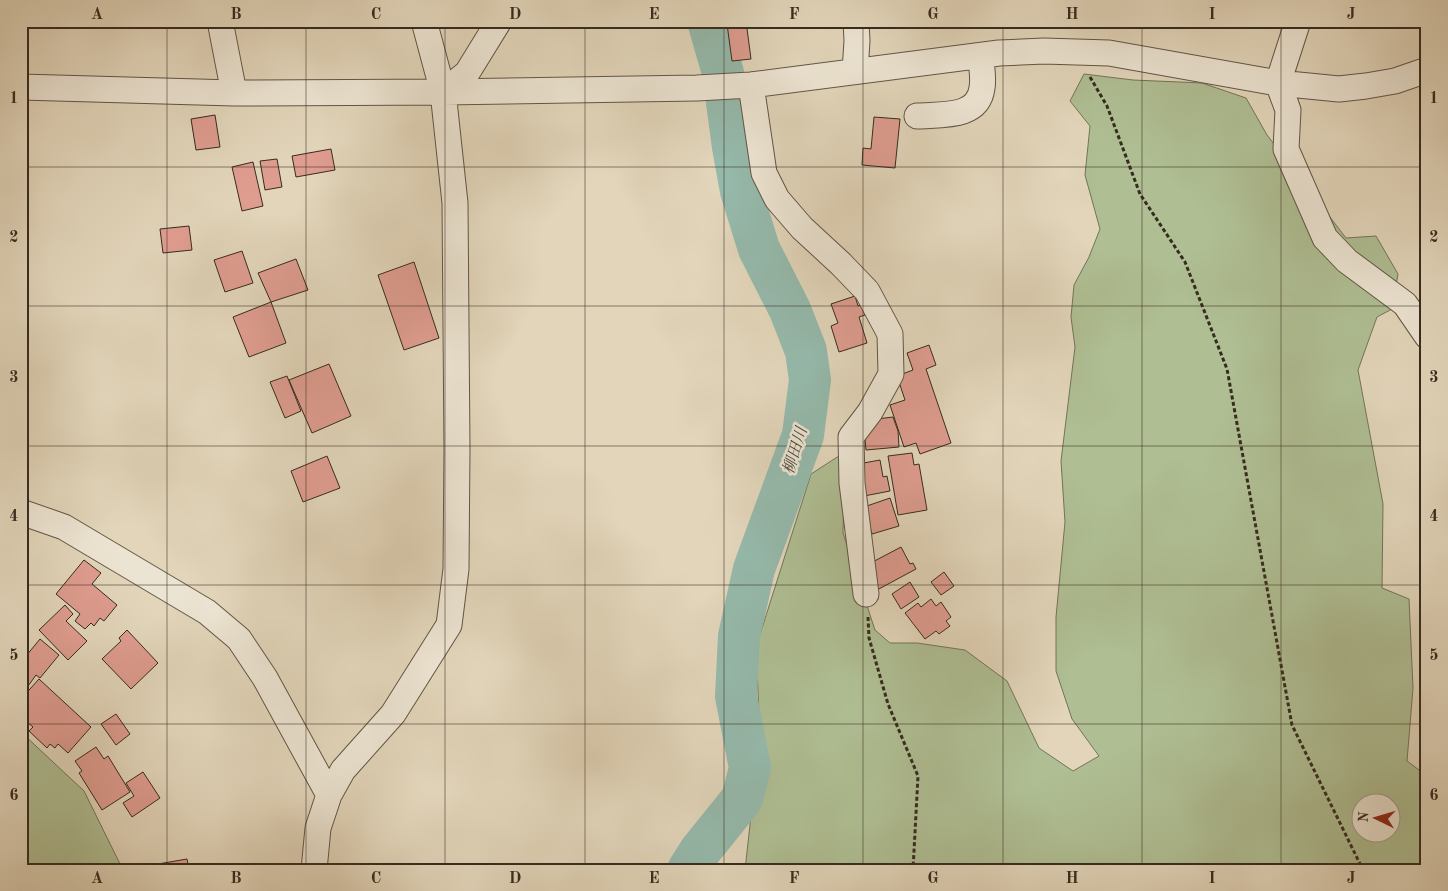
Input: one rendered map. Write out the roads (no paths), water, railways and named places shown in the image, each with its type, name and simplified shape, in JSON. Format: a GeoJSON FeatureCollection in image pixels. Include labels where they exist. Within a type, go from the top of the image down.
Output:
{"type":"FeatureCollection","features":[{"type":"Feature","properties":{"kind":"street"},"geometry":{"type":"LineString","coordinates":[[220,21],[234,93]]}},
{"type":"Feature","properties":{"kind":"street"},"geometry":{"type":"LineString","coordinates":[[314,870],[318,828],[329,795],[343,770],[393,714],[449,625],[456,569],[455,203],[443,92],[424,21]]}},
{"type":"Feature","properties":{"kind":"street"},"geometry":{"type":"LineString","coordinates":[[443,92],[467,73],[499,21]]}},
{"type":"Feature","properties":{"kind":"street"},"geometry":{"type":"LineString","coordinates":[[854,71],[857,41],[856,21]]}},
{"type":"Feature","properties":{"kind":"street"},"geometry":{"type":"LineString","coordinates":[[1298,21],[1278,83],[1288,110],[1286,149],[1325,238],[1347,261],[1405,304],[1427,336]]}},
{"type":"Feature","properties":{"kind":"street"},"geometry":{"type":"LineString","coordinates":[[21,88],[234,93],[697,88],[743,86],[999,53],[1044,51],[1109,53],[1278,83],[1339,89],[1394,81],[1427,70]]}},
{"type":"Feature","properties":{"kind":"street"},"geometry":{"type":"LineString","coordinates":[[917,116],[970,110],[978,102],[982,88],[981,56]]}},
{"type":"Feature","properties":{"kind":"street"},"geometry":{"type":"LineString","coordinates":[[743,86],[764,173],[777,199],[802,228],[867,291],[890,334],[891,374],[870,412],[851,437],[852,483],[866,594]]}},
{"type":"Feature","properties":{"kind":"street"},"geometry":{"type":"LineString","coordinates":[[21,512],[64,527],[207,612],[239,639],[265,678],[329,795]]}},
{"type":"Feature","properties":{"kind":"waterway","name":"柳田川"},"geometry":{"type":"LineString","coordinates":[[688,870],[700,851],[742,799],[750,768],[736,696],[739,636],[754,569],[803,435],[810,380],[806,351],[790,310],[759,249],[741,191],[723,73],[708,21]]}}]}
